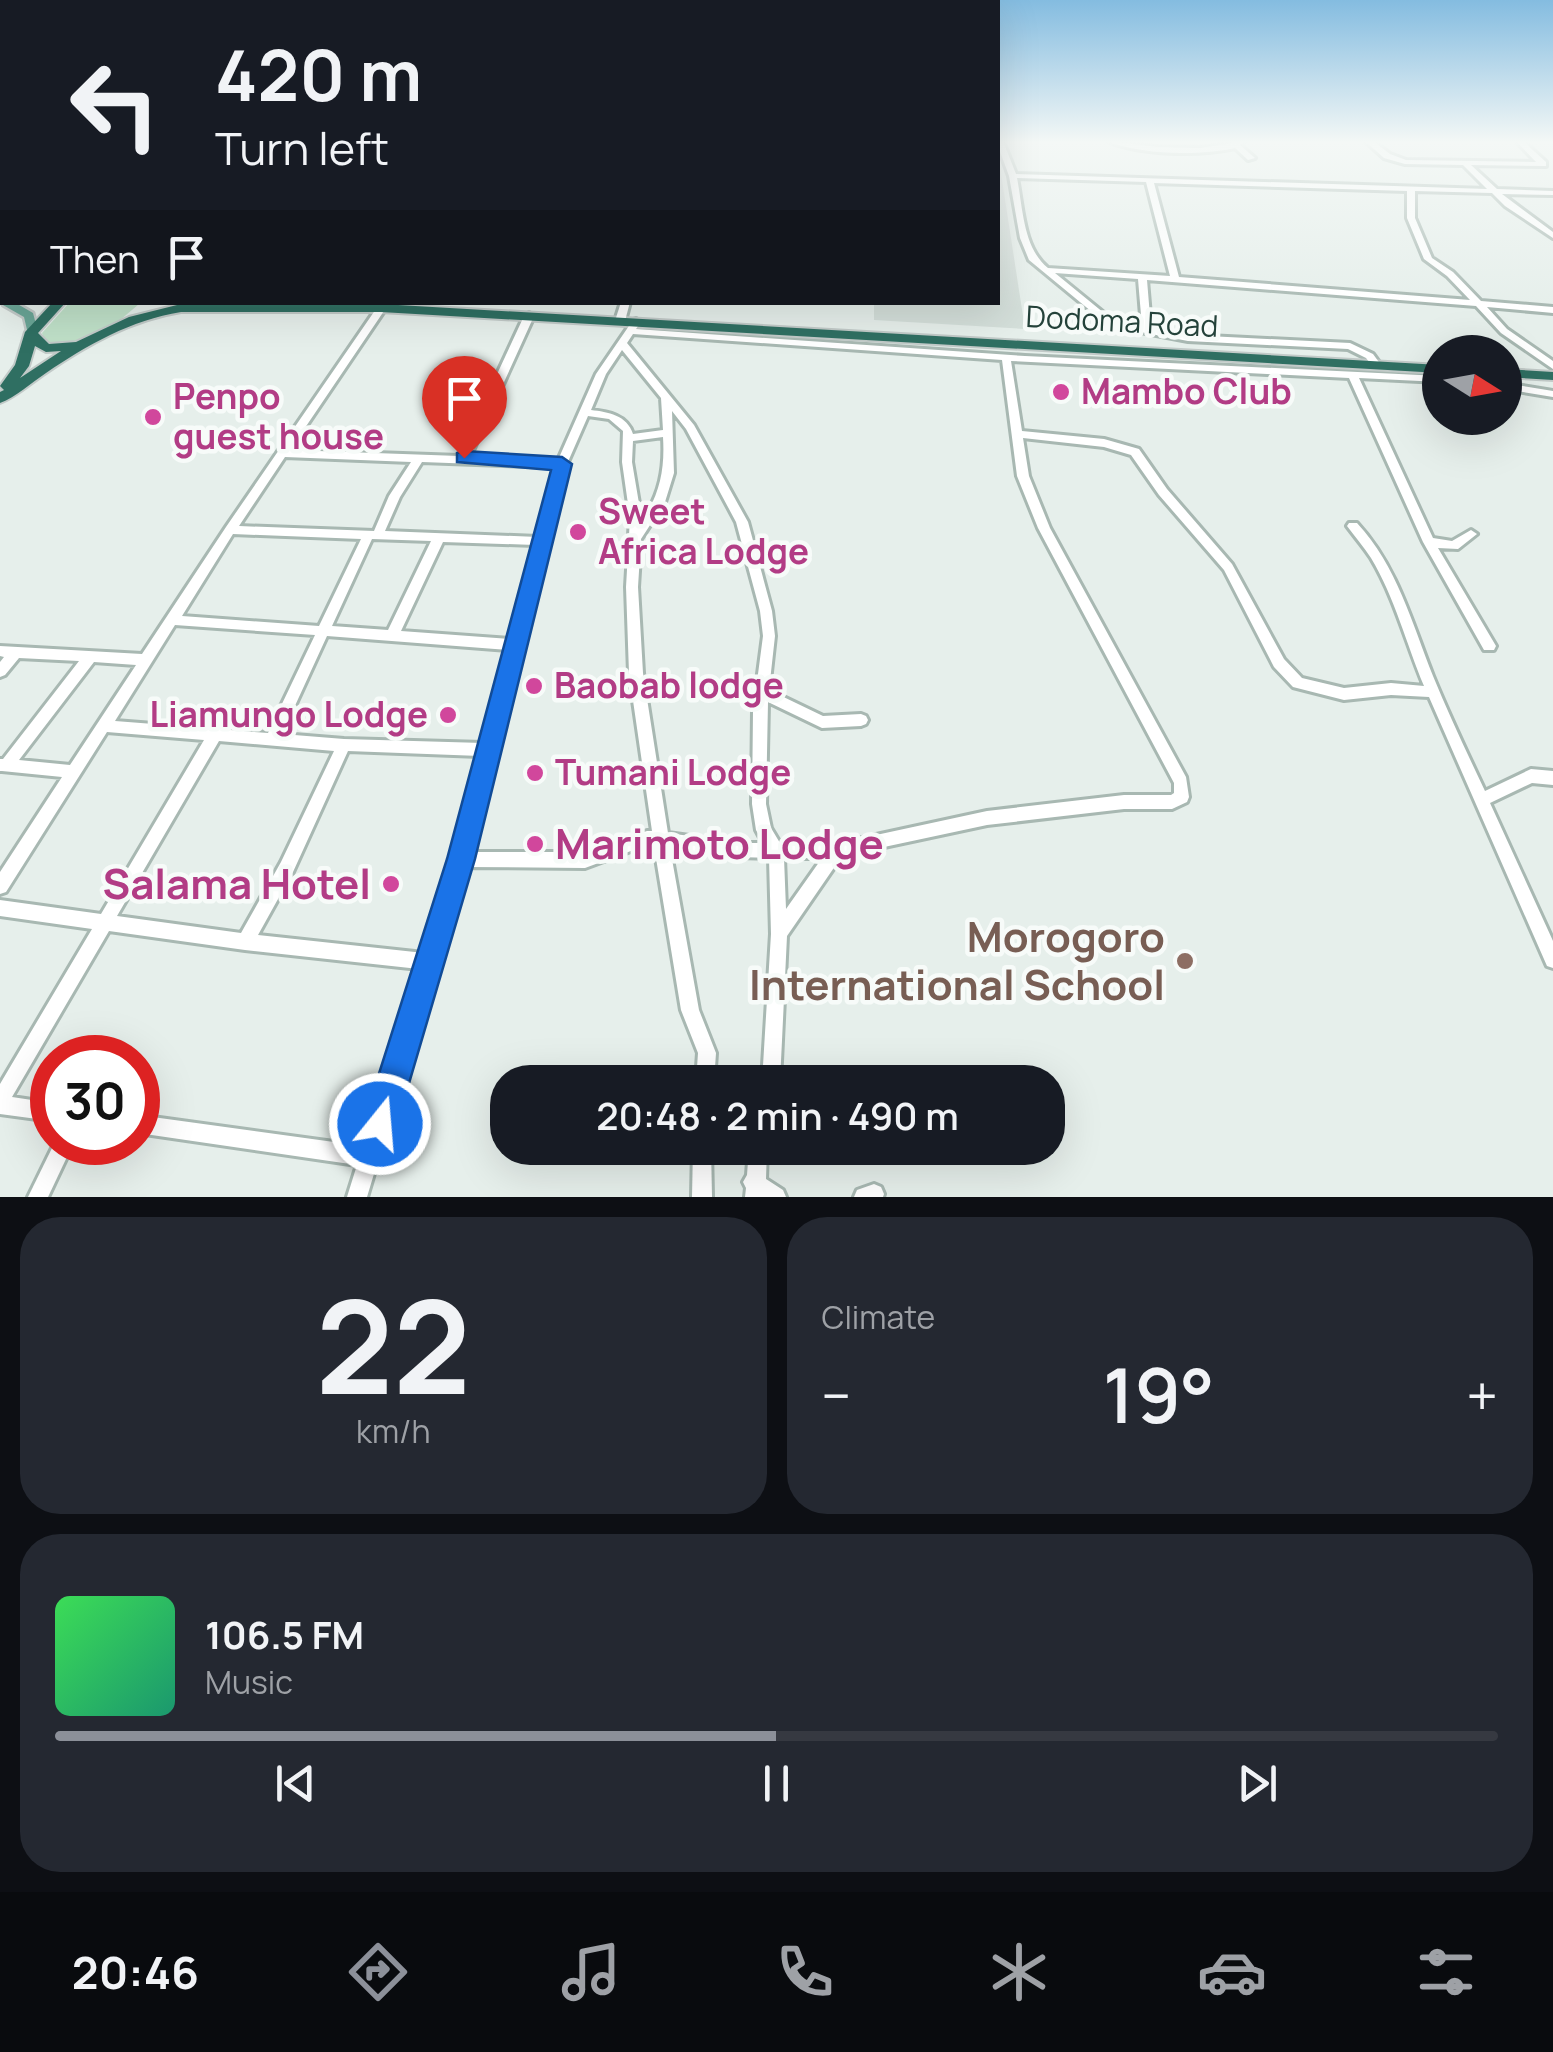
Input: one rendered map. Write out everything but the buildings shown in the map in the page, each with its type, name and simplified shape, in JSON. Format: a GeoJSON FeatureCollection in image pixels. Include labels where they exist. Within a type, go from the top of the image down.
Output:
{"type":"FeatureCollection","features":[{"type":"Feature","properties":{"kind":"highway"},"geometry":{"type":"LineString","coordinates":[[0,397],[22,366],[32,334],[57,305]]}},
{"type":"Feature","properties":{"kind":"highway"},"geometry":{"type":"LineString","coordinates":[[0,397],[107,333],[141,305]]}},
{"type":"Feature","properties":{"kind":"highway","name":"Dodoma Road"},"geometry":{"type":"LineString","coordinates":[[248,305],[262,306]]}},
{"type":"Feature","properties":{"kind":"highway","name":"Dodoma Road"},"geometry":{"type":"LineString","coordinates":[[107,333],[160,310],[281,305]]}},
{"type":"Feature","properties":{"kind":"highway","name":"Dodoma Road"},"geometry":{"type":"LineString","coordinates":[[320,305],[502,308],[529,316],[627,329],[1422,368]]}},
{"type":"Feature","properties":{"kind":"highway"},"geometry":{"type":"LineString","coordinates":[[32,334],[37,344],[51,348],[91,342]]}},
{"type":"Feature","properties":{"kind":"highway"},"geometry":{"type":"LineString","coordinates":[[1522,374],[1553,376]]}},
{"type":"Feature","properties":{"kind":"main road"},"geometry":{"type":"LineString","coordinates":[[9,305],[29,316],[32,334]]}},
{"type":"Feature","properties":{"kind":"street"},"geometry":{"type":"LineString","coordinates":[[1017,197],[1028,249],[1044,270],[1112,324],[1188,338],[1350,346],[1370,356],[1376,365]]}},
{"type":"Feature","properties":{"kind":"street"},"geometry":{"type":"LineString","coordinates":[[1154,197],[1175,279]]}},
{"type":"Feature","properties":{"kind":"street"},"geometry":{"type":"LineString","coordinates":[[1410,197],[1411,218],[1428,260],[1450,274],[1504,331],[1553,366]]}},
{"type":"Feature","properties":{"kind":"street"},"geometry":{"type":"LineString","coordinates":[[1502,197],[1553,236]]}},
{"type":"Feature","properties":{"kind":"street"},"geometry":{"type":"LineString","coordinates":[[1044,270],[1553,310]]}},
{"type":"Feature","properties":{"kind":"street"},"geometry":{"type":"LineString","coordinates":[[1142,276],[1146,331]]}},
{"type":"Feature","properties":{"kind":"street"},"geometry":{"type":"LineString","coordinates":[[626,305],[627,329],[706,454],[743,524],[766,611],[769,636],[758,746],[759,814],[768,842],[776,850],[778,934],[772,1065]]}},
{"type":"Feature","properties":{"kind":"street"},"geometry":{"type":"LineString","coordinates":[[0,886],[230,530],[381,308]]}},
{"type":"Feature","properties":{"kind":"street"},"geometry":{"type":"LineString","coordinates":[[464,458],[529,316]]}},
{"type":"Feature","properties":{"kind":"street"},"geometry":{"type":"LineString","coordinates":[[627,329],[1006,357],[1422,378]]}},
{"type":"Feature","properties":{"kind":"street"},"geometry":{"type":"LineString","coordinates":[[357,1197],[461,859],[562,464],[601,374],[627,329]]}},
{"type":"Feature","properties":{"kind":"street"},"geometry":{"type":"LineString","coordinates":[[461,859],[585,860],[632,841],[659,839],[726,849],[837,849],[987,818],[1124,802],[1172,802],[1182,797],[1182,782],[1044,528],[1023,476],[1006,357]]}},
{"type":"Feature","properties":{"kind":"street"},"geometry":{"type":"LineString","coordinates":[[1353,375],[1429,542],[1488,646]]}},
{"type":"Feature","properties":{"kind":"street"},"geometry":{"type":"LineString","coordinates":[[1522,386],[1553,391]]}},
{"type":"Feature","properties":{"kind":"street"},"geometry":{"type":"LineString","coordinates":[[633,539],[658,509],[670,481],[666,396]]}},
{"type":"Feature","properties":{"kind":"street"},"geometry":{"type":"LineString","coordinates":[[583,412],[612,416],[624,423],[628,438],[627,462],[635,504],[635,662],[659,839],[690,1010],[707,1053],[707,1065]]}},
{"type":"Feature","properties":{"kind":"street"},"geometry":{"type":"LineString","coordinates":[[628,438],[668,433]]}},
{"type":"Feature","properties":{"kind":"street"},"geometry":{"type":"LineString","coordinates":[[1016,434],[1104,442],[1135,452],[1163,492],[1228,567],[1279,663],[1298,683],[1344,694],[1420,688],[1433,692]]}},
{"type":"Feature","properties":{"kind":"street"},"geometry":{"type":"LineString","coordinates":[[282,452],[562,464]]}},
{"type":"Feature","properties":{"kind":"street"},"geometry":{"type":"LineString","coordinates":[[273,738],[372,536],[420,457]]}},
{"type":"Feature","properties":{"kind":"street"},"geometry":{"type":"LineString","coordinates":[[1353,526],[1379,560],[1506,860],[1553,960]]}},
{"type":"Feature","properties":{"kind":"street"},"geometry":{"type":"LineString","coordinates":[[230,530],[542,541]]}},
{"type":"Feature","properties":{"kind":"street"},"geometry":{"type":"LineString","coordinates":[[1429,542],[1454,546],[1472,534]]}},
{"type":"Feature","properties":{"kind":"street"},"geometry":{"type":"LineString","coordinates":[[392,636],[439,538]]}},
{"type":"Feature","properties":{"kind":"street"},"geometry":{"type":"LineString","coordinates":[[173,620],[516,646]]}},
{"type":"Feature","properties":{"kind":"street"},"geometry":{"type":"LineString","coordinates":[[0,671],[8,651],[147,660]]}},
{"type":"Feature","properties":{"kind":"street"},"geometry":{"type":"LineString","coordinates":[[3,766],[90,657]]}},
{"type":"Feature","properties":{"kind":"street"},"geometry":{"type":"LineString","coordinates":[[764,694],[822,722],[861,720]]}},
{"type":"Feature","properties":{"kind":"street"},"geometry":{"type":"LineString","coordinates":[[106,726],[344,745],[489,750]]}},
{"type":"Feature","properties":{"kind":"street"},"geometry":{"type":"LineString","coordinates":[[30,1108],[0,1103],[214,736]]}},
{"type":"Feature","properties":{"kind":"street"},"geometry":{"type":"LineString","coordinates":[[245,942],[287,866],[344,745]]}},
{"type":"Feature","properties":{"kind":"street"},"geometry":{"type":"LineString","coordinates":[[3,766],[74,772]]}},
{"type":"Feature","properties":{"kind":"street"},"geometry":{"type":"LineString","coordinates":[[1483,799],[1531,776],[1553,778]]}},
{"type":"Feature","properties":{"kind":"street"},"geometry":{"type":"LineString","coordinates":[[778,934],[837,849]]}},
{"type":"Feature","properties":{"kind":"street"},"geometry":{"type":"LineString","coordinates":[[0,908],[245,942],[429,962]]}},
{"type":"Feature","properties":{"kind":"street"},"geometry":{"type":"LineString","coordinates":[[160,1127],[370,1157]]}},
{"type":"Feature","properties":{"kind":"street"},"geometry":{"type":"LineString","coordinates":[[38,1197],[54,1165]]}},
{"type":"Feature","properties":{"kind":"street"},"geometry":{"type":"LineString","coordinates":[[702,1165],[702,1197]]}},
{"type":"Feature","properties":{"kind":"street"},"geometry":{"type":"LineString","coordinates":[[754,1189],[776,1197]]}},
{"type":"Feature","properties":{"kind":"shaded area"},"geometry":{"type":"Polygon","coordinates":[[[1000,197],[1005,197],[1025,329],[874,320],[874,305],[1000,305],[1000,197]]]}},
{"type":"Feature","properties":{"kind":"green space"},"geometry":{"type":"Polygon","coordinates":[[[67,305],[137,305],[97,335],[72,344],[45,341],[42,333],[67,305]]]}},
{"type":"Feature","properties":{"kind":"place","name":"Mambo Club"},"geometry":{"type":"Point","coordinates":[1061,392]}},
{"type":"Feature","properties":{"kind":"place","name":"Penpo guest house"},"geometry":{"type":"Point","coordinates":[153,417]}},
{"type":"Feature","properties":{"kind":"place","name":"Sweet Africa Lodge"},"geometry":{"type":"Point","coordinates":[578,532]}},
{"type":"Feature","properties":{"kind":"place","name":"Baobab lodge"},"geometry":{"type":"Point","coordinates":[534,686]}},
{"type":"Feature","properties":{"kind":"place","name":"Liamungo Lodge"},"geometry":{"type":"Point","coordinates":[448,715]}},
{"type":"Feature","properties":{"kind":"place","name":"Tumani Lodge"},"geometry":{"type":"Point","coordinates":[535,773]}},
{"type":"Feature","properties":{"kind":"place","name":"Marimoto Lodge"},"geometry":{"type":"Point","coordinates":[535,844]}},
{"type":"Feature","properties":{"kind":"place","name":"Salama Hotel"},"geometry":{"type":"Point","coordinates":[391,884]}},
{"type":"Feature","properties":{"kind":"place","name":"Morogoro International School"},"geometry":{"type":"Point","coordinates":[1185,961]}},
{"type":"Feature","properties":{"kind":"route"},"geometry":{"type":"LineString","coordinates":[[380,1124],[461,859],[562,464],[464,458]]}}]}
